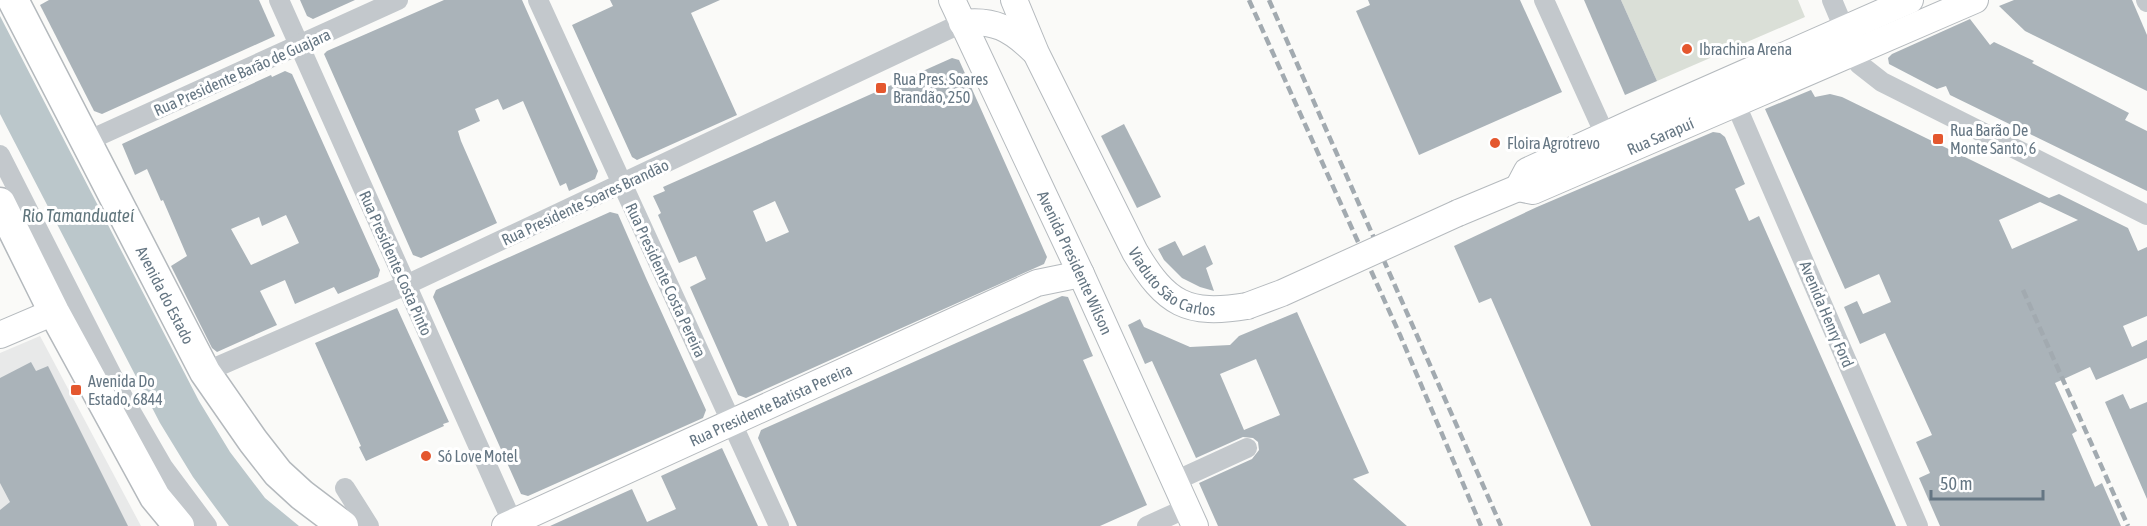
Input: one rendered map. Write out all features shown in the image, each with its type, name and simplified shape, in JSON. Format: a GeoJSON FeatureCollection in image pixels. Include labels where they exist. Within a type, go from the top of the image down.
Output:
{"type":"FeatureCollection","features":[{"type":"Feature","properties":{"kind":"highway","name":"Avenida do Estado"},"geometry":{"type":"LineString","coordinates":[[13,0],[205,372],[278,473],[302,495],[343,526]]}},
{"type":"Feature","properties":{"kind":"highway"},"geometry":{"type":"LineString","coordinates":[[0,203],[54,312],[155,497],[179,526]]}},
{"type":"Feature","properties":{"kind":"main road"},"geometry":{"type":"LineString","coordinates":[[990,23],[1000,16],[1007,0]]}},
{"type":"Feature","properties":{"kind":"main road"},"geometry":{"type":"LineString","coordinates":[[1014,0],[1036,53]]}},
{"type":"Feature","properties":{"kind":"main road","name":"Rua Sarapuí"},"geometry":{"type":"LineString","coordinates":[[1849,40],[1910,0]]}},
{"type":"Feature","properties":{"kind":"main road","name":"Rua Sarapuí"},"geometry":{"type":"LineString","coordinates":[[1518,188],[1533,191],[1610,145],[1849,40],[1975,0]]}},
{"type":"Feature","properties":{"kind":"main road"},"geometry":{"type":"LineString","coordinates":[[957,11],[973,21],[990,23],[1016,34],[1036,53]]}},
{"type":"Feature","properties":{"kind":"main road","name":"Avenida Presidente Wilson"},"geometry":{"type":"LineString","coordinates":[[957,11],[1076,263],[1191,517]]}},
{"type":"Feature","properties":{"kind":"main road","name":"Viaduto São Carlos"},"geometry":{"type":"LineString","coordinates":[[1036,53],[1148,274],[1167,295],[1189,308],[1220,311],[1247,306],[1282,293],[1518,188]]}},
{"type":"Feature","properties":{"kind":"main road","name":"Rua Presidente Batista Pereira"},"geometry":{"type":"LineString","coordinates":[[510,525],[1076,263]]}},
{"type":"Feature","properties":{"kind":"main road"},"geometry":{"type":"LineString","coordinates":[[0,335],[54,312]]}},
{"type":"Feature","properties":{"kind":"main road"},"geometry":{"type":"LineString","coordinates":[[155,497],[171,526]]}},
{"type":"Feature","properties":{"kind":"street","name":"Rua Presidente Costa Pinto"},"geometry":{"type":"LineString","coordinates":[[279,0],[510,525]]}},
{"type":"Feature","properties":{"kind":"street","name":"Rua Presidente Barão de Guajara"},"geometry":{"type":"LineString","coordinates":[[85,142],[398,0]]}},
{"type":"Feature","properties":{"kind":"street","name":"Rua Presidente Costa Pereira"},"geometry":{"type":"LineString","coordinates":[[538,0],[779,526]]}},
{"type":"Feature","properties":{"kind":"street"},"geometry":{"type":"LineString","coordinates":[[1544,0],[1610,145]]}},
{"type":"Feature","properties":{"kind":"street"},"geometry":{"type":"LineString","coordinates":[[1832,0],[1859,64],[1882,82],[2147,214]]}},
{"type":"Feature","properties":{"kind":"street","name":"Rua Presidente Soares Brandão"},"geometry":{"type":"LineString","coordinates":[[205,372],[406,285],[622,185],[957,11]]}},
{"type":"Feature","properties":{"kind":"street","name":"Avenida Henry Ford"},"geometry":{"type":"LineString","coordinates":[[1731,92],[1918,526]]}},
{"type":"Feature","properties":{"kind":"street"},"geometry":{"type":"LineString","coordinates":[[0,155],[126,404],[163,467],[207,526]]}},
{"type":"Feature","properties":{"kind":"street"},"geometry":{"type":"LineString","coordinates":[[1175,481],[1247,448]]}},
{"type":"Feature","properties":{"kind":"street"},"geometry":{"type":"LineString","coordinates":[[345,488],[369,526]]}},
{"type":"Feature","properties":{"kind":"street"},"geometry":{"type":"LineString","coordinates":[[1147,526],[1191,517]]}},
{"type":"Feature","properties":{"kind":"shaded area","name":"Ibrachina Arena"},"geometry":{"type":"Polygon","coordinates":[[[1621,0],[1798,0],[1805,17],[1657,81],[1621,0]]]}},
{"type":"Feature","properties":{"kind":"shaded area"},"geometry":{"type":"Polygon","coordinates":[[[40,336],[141,526],[0,526],[0,353],[40,336]]]}},
{"type":"Feature","properties":{"kind":"water","name":"Rio Tamanduateí"},"geometry":{"type":"Polygon","coordinates":[[[0,16],[199,401],[230,452],[265,498],[299,526],[229,526],[193,477],[160,423],[0,114],[0,16]]]}},
{"type":"Feature","properties":{"kind":"building"},"geometry":{"type":"Polygon","coordinates":[[[49,0],[259,0],[275,36],[102,114],[94,111],[40,5],[49,0]]]}},
{"type":"Feature","properties":{"kind":"building"},"geometry":{"type":"Polygon","coordinates":[[[300,0],[355,0],[313,19],[307,16],[300,0]]]}},
{"type":"Feature","properties":{"kind":"building"},"geometry":{"type":"Polygon","coordinates":[[[444,0],[522,0],[598,171],[595,179],[569,191],[566,183],[560,186],[523,101],[503,110],[498,99],[475,109],[480,121],[458,131],[497,223],[421,258],[413,255],[324,54],[444,0]]]}},
{"type":"Feature","properties":{"kind":"building"},"geometry":{"type":"Polygon","coordinates":[[[610,0],[720,0],[691,13],[737,115],[637,160],[632,157],[572,25],[613,6],[610,0]]]}},
{"type":"Feature","properties":{"kind":"building"},"geometry":{"type":"Polygon","coordinates":[[[1368,0],[1520,0],[1562,92],[1419,155],[1356,11],[1370,5],[1368,0]]]}},
{"type":"Feature","properties":{"kind":"building"},"geometry":{"type":"Polygon","coordinates":[[[1584,0],[1621,0],[1657,81],[1625,95],[1584,0]]]}},
{"type":"Feature","properties":{"kind":"building"},"geometry":{"type":"Polygon","coordinates":[[[2014,0],[2132,0],[2147,35],[2147,91],[2025,31],[1999,6],[2014,0]]]}},
{"type":"Feature","properties":{"kind":"building"},"geometry":{"type":"Polygon","coordinates":[[[1970,19],[1990,45],[1994,42],[2034,61],[2032,63],[2129,113],[2125,120],[2147,131],[2147,191],[1950,95],[1946,86],[1937,89],[1889,64],[1888,58],[1892,54],[1970,19]]]}},
{"type":"Feature","properties":{"kind":"building"},"geometry":{"type":"Polygon","coordinates":[[[952,58],[959,60],[1047,257],[1044,264],[746,398],[738,395],[690,287],[706,279],[696,256],[679,263],[658,215],[661,213],[653,196],[665,191],[663,187],[952,58]],[[775,201],[753,211],[766,242],[789,232],[775,201]]]}},
{"type":"Feature","properties":{"kind":"building"},"geometry":{"type":"Polygon","coordinates":[[[285,71],[292,74],[380,270],[378,277],[338,294],[334,287],[295,304],[285,280],[260,291],[277,325],[217,352],[212,348],[171,266],[187,256],[163,200],[161,201],[147,169],[135,175],[122,144],[271,75],[272,77],[285,71]],[[286,215],[262,226],[259,217],[231,229],[251,265],[299,243],[286,215]]]}},
{"type":"Feature","properties":{"kind":"building"},"geometry":{"type":"Polygon","coordinates":[[[1811,90],[1815,97],[1830,94],[1842,97],[2049,198],[2059,194],[2128,228],[2138,251],[2147,247],[2147,316],[2123,326],[2132,347],[2147,340],[2147,358],[2096,380],[2090,367],[2055,383],[2077,431],[2072,434],[2095,487],[2102,483],[2121,526],[1940,526],[1919,478],[1930,473],[1916,442],[1932,435],[1885,333],[1860,344],[1844,307],[1857,301],[1863,314],[1891,302],[1879,274],[1845,289],[1765,109],[1811,90]],[[2040,202],[1999,220],[2012,249],[2078,220],[2040,202]]]}},
{"type":"Feature","properties":{"kind":"building"},"geometry":{"type":"Polygon","coordinates":[[[1124,124],[1161,197],[1137,208],[1101,136],[1124,124]]]}},
{"type":"Feature","properties":{"kind":"building"},"geometry":{"type":"Polygon","coordinates":[[[1713,132],[1725,137],[1745,184],[1735,189],[1749,221],[1759,216],[1896,526],[1591,526],[1491,298],[1479,303],[1454,246],[1537,207],[1713,132]]]}},
{"type":"Feature","properties":{"kind":"building"},"geometry":{"type":"Polygon","coordinates":[[[610,212],[618,214],[706,410],[703,418],[528,496],[521,494],[433,297],[436,290],[610,212]]]}},
{"type":"Feature","properties":{"kind":"building"},"geometry":{"type":"Polygon","coordinates":[[[1175,241],[1183,256],[1205,245],[1213,264],[1206,268],[1214,291],[1182,278],[1164,260],[1158,249],[1175,241]]]}},
{"type":"Feature","properties":{"kind":"building"},"geometry":{"type":"Polygon","coordinates":[[[1062,296],[1068,297],[1093,356],[1083,360],[1147,505],[1100,526],[797,526],[758,438],[761,430],[1062,296]]]}},
{"type":"Feature","properties":{"kind":"building"},"geometry":{"type":"Polygon","coordinates":[[[397,308],[449,422],[366,461],[315,343],[397,308]]]}},
{"type":"Feature","properties":{"kind":"building"},"geometry":{"type":"Polygon","coordinates":[[[1297,312],[1369,473],[1353,479],[1407,526],[1218,526],[1199,483],[1252,459],[1259,450],[1258,442],[1253,438],[1243,437],[1196,458],[1152,361],[1145,364],[1128,325],[1140,319],[1144,327],[1190,347],[1230,345],[1239,336],[1297,312]],[[1256,359],[1220,374],[1244,430],[1280,415],[1256,359]]]}},
{"type":"Feature","properties":{"kind":"building"},"geometry":{"type":"Polygon","coordinates":[[[31,362],[36,371],[48,366],[128,526],[0,526],[0,510],[10,502],[0,483],[0,378],[31,362]]]}},
{"type":"Feature","properties":{"kind":"building"},"geometry":{"type":"Polygon","coordinates":[[[2123,394],[2130,409],[2147,402],[2147,499],[2105,402],[2123,394]]]}},
{"type":"Feature","properties":{"kind":"building"},"geometry":{"type":"Polygon","coordinates":[[[722,448],[758,526],[550,526],[632,489],[647,522],[676,509],[661,476],[722,448]]]}},
{"type":"Feature","properties":{"kind":"railway"},"geometry":{"type":"LineString","coordinates":[[1249,0],[1400,335],[1481,526]]}},
{"type":"Feature","properties":{"kind":"railway"},"geometry":{"type":"LineString","coordinates":[[1269,0],[1501,526]]}},
{"type":"Feature","properties":{"kind":"railway"},"geometry":{"type":"LineString","coordinates":[[2023,290],[2128,526]]}},
{"type":"Feature","properties":{"kind":"place","name":"Ibrachina Arena"},"geometry":{"type":"Point","coordinates":[1687,49]}},
{"type":"Feature","properties":{"kind":"place","name":"Rua Pres. Soares Brandão, 250"},"geometry":{"type":"Point","coordinates":[881,88]}},
{"type":"Feature","properties":{"kind":"place","name":"Rua Barão De Monte Santo, 6"},"geometry":{"type":"Point","coordinates":[1938,139]}},
{"type":"Feature","properties":{"kind":"place","name":"Floira Agrotrevo"},"geometry":{"type":"Point","coordinates":[1495,143]}},
{"type":"Feature","properties":{"kind":"place","name":"Avenida Do Estado, 6844"},"geometry":{"type":"Point","coordinates":[76,390]}},
{"type":"Feature","properties":{"kind":"place","name":"Só Love Motel"},"geometry":{"type":"Point","coordinates":[426,456]}}]}
